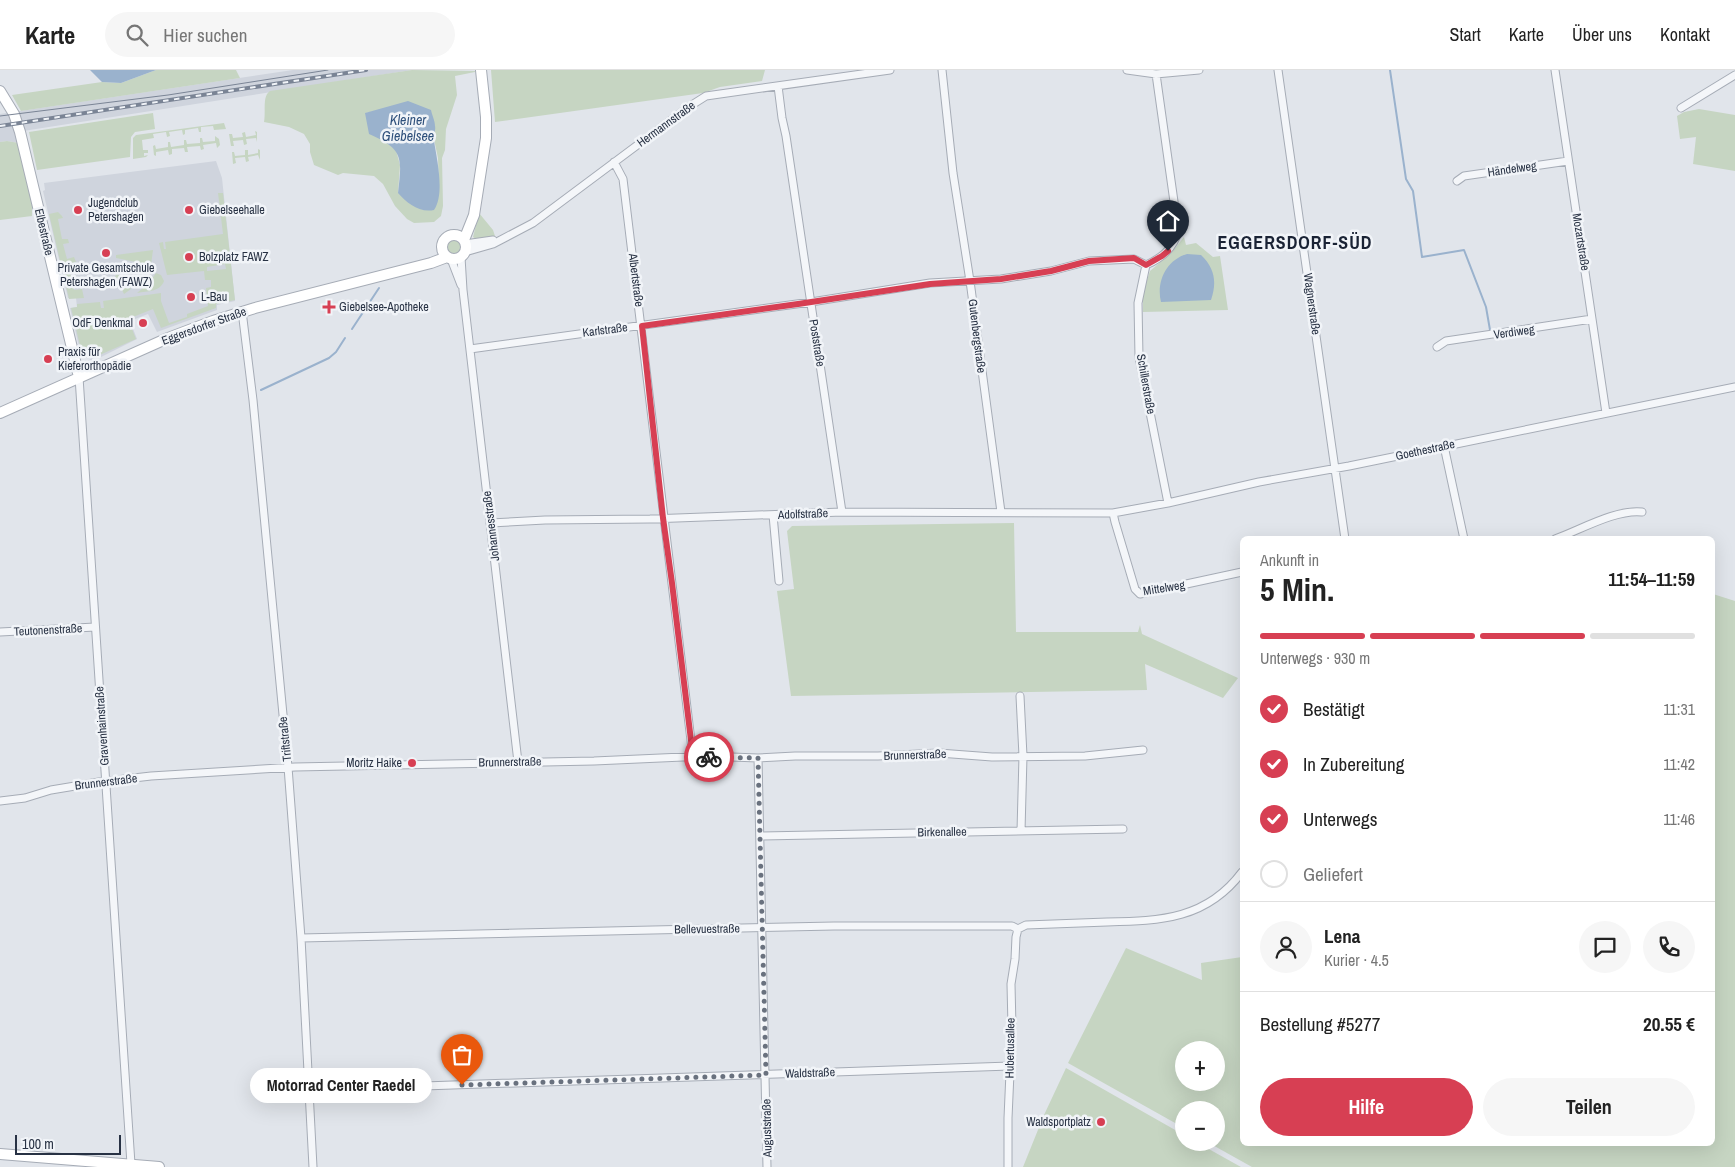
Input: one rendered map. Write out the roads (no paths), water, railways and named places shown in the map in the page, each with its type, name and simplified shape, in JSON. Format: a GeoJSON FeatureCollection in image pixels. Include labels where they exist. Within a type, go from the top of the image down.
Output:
{"type":"FeatureCollection","features":[{"type":"Feature","properties":{"kind":"street"},"geometry":{"type":"LineString","coordinates":[[443,245],[444,253],[458,249],[474,215],[484,160],[486,136],[481,70]]}},
{"type":"Feature","properties":{"kind":"street","name":"Hermannstraße"},"geometry":{"type":"LineString","coordinates":[[458,249],[485,247],[533,223],[698,100],[714,94],[890,70]]}},
{"type":"Feature","properties":{"kind":"street","name":"Gutenbergstraße"},"geometry":{"type":"LineString","coordinates":[[942,70],[953,173],[970,281],[1001,512]]}},
{"type":"Feature","properties":{"kind":"street"},"geometry":{"type":"LineString","coordinates":[[1127,70],[1156,74],[1199,70]]}},
{"type":"Feature","properties":{"kind":"street","name":"Wagnerstraße"},"geometry":{"type":"LineString","coordinates":[[1278,70],[1345,536]]}},
{"type":"Feature","properties":{"kind":"street","name":"Mozartstraße"},"geometry":{"type":"LineString","coordinates":[[1555,70],[1606,414]]}},
{"type":"Feature","properties":{"kind":"street"},"geometry":{"type":"LineString","coordinates":[[1146,265],[1168,251],[1175,241],[1178,230],[1156,74]]}},
{"type":"Feature","properties":{"kind":"street"},"geometry":{"type":"LineString","coordinates":[[1681,108],[1735,74]]}},
{"type":"Feature","properties":{"kind":"street","name":"Poststraße"},"geometry":{"type":"LineString","coordinates":[[778,86],[842,512]]}},
{"type":"Feature","properties":{"kind":"street","name":"Elbestraße"},"geometry":{"type":"LineString","coordinates":[[0,91],[12,111],[20,132],[79,377]]}},
{"type":"Feature","properties":{"kind":"street","name":"Händelweg"},"geometry":{"type":"LineString","coordinates":[[1457,181],[1464,176],[1568,161]]}},
{"type":"Feature","properties":{"kind":"street","name":"Albertstraße"},"geometry":{"type":"LineString","coordinates":[[614,162],[623,179],[693,757]]}},
{"type":"Feature","properties":{"kind":"street","name":"Eggersdorfer Straße"},"geometry":{"type":"LineString","coordinates":[[0,413],[168,338],[242,311],[432,263],[458,249],[447,238],[437,254],[418,266]]}},
{"type":"Feature","properties":{"kind":"street","name":"Johannesstraße"},"geometry":{"type":"LineString","coordinates":[[458,249],[518,762]]}},
{"type":"Feature","properties":{"kind":"street","name":"Karlstraße"},"geometry":{"type":"LineString","coordinates":[[470,348],[642,326],[930,284],[1001,279],[1089,261],[1134,258],[1146,265]]}},
{"type":"Feature","properties":{"kind":"street","name":"Schillerstraße"},"geometry":{"type":"LineString","coordinates":[[1146,265],[1138,302],[1139,357],[1168,502]]}},
{"type":"Feature","properties":{"kind":"street","name":"Triftstraße"},"geometry":{"type":"LineString","coordinates":[[242,311],[253,400],[288,767],[301,938],[313,1167]]}},
{"type":"Feature","properties":{"kind":"street","name":"Verdiweg"},"geometry":{"type":"LineString","coordinates":[[1437,347],[1446,342],[1592,319]]}},
{"type":"Feature","properties":{"kind":"street","name":"Gravenhainstraße"},"geometry":{"type":"LineString","coordinates":[[79,377],[105,782],[133,1165]]}},
{"type":"Feature","properties":{"kind":"street","name":"Goethestraße"},"geometry":{"type":"LineString","coordinates":[[1114,513],[1259,482],[1735,387]]}},
{"type":"Feature","properties":{"kind":"street"},"geometry":{"type":"LineString","coordinates":[[1444,446],[1463,536]]}},
{"type":"Feature","properties":{"kind":"street"},"geometry":{"type":"LineString","coordinates":[[1563,536],[1607,518],[1633,511],[1642,512]]}},
{"type":"Feature","properties":{"kind":"street","name":"Adolfstraße"},"geometry":{"type":"LineString","coordinates":[[490,523],[842,512],[1114,513]]}},
{"type":"Feature","properties":{"kind":"street","name":"Mittelweg"},"geometry":{"type":"LineString","coordinates":[[1114,513],[1114,522],[1135,589],[1140,594],[1240,572]]}},
{"type":"Feature","properties":{"kind":"street"},"geometry":{"type":"LineString","coordinates":[[773,515],[779,582]]}},
{"type":"Feature","properties":{"kind":"street","name":"Teutonenstraße"},"geometry":{"type":"LineString","coordinates":[[0,632],[95,627]]}},
{"type":"Feature","properties":{"kind":"street"},"geometry":{"type":"LineString","coordinates":[[1020,696],[1023,756],[1021,831]]}},
{"type":"Feature","properties":{"kind":"street","name":"Brunnerstraße"},"geometry":{"type":"LineString","coordinates":[[0,801],[24,798],[51,790],[151,776],[288,767],[693,757],[878,756],[939,753],[992,757],[1085,756],[1143,750]]}},
{"type":"Feature","properties":{"kind":"street","name":"Auguststraße"},"geometry":{"type":"LineString","coordinates":[[758,758],[767,1167]]}},
{"type":"Feature","properties":{"kind":"street","name":"Birkenallee"},"geometry":{"type":"LineString","coordinates":[[761,836],[1123,829]]}},
{"type":"Feature","properties":{"kind":"street","name":"Bellevuestraße"},"geometry":{"type":"LineString","coordinates":[[301,938],[762,928],[1012,926],[1018,929],[1026,925],[1140,921],[1171,918],[1197,910],[1220,896],[1240,874]]}},
{"type":"Feature","properties":{"kind":"street","name":"Hubertusallee"},"geometry":{"type":"LineString","coordinates":[[1008,1167],[1012,1027],[1011,984],[1018,929]]}},
{"type":"Feature","properties":{"kind":"street","name":"Waldstraße"},"geometry":{"type":"LineString","coordinates":[[309,1090],[1010,1066]]}},
{"type":"Feature","properties":{"kind":"street"},"geometry":{"type":"LineString","coordinates":[[0,1154],[159,1167]]}},
{"type":"Feature","properties":{"kind":"water"},"geometry":{"type":"Polygon","coordinates":[[[90,70],[156,70],[121,83],[102,82],[90,70]]]}},
{"type":"Feature","properties":{"kind":"water","name":"Kleiner Giebelsee"},"geometry":{"type":"Polygon","coordinates":[[[408,101],[431,110],[435,122],[434,139],[440,186],[434,210],[418,209],[409,204],[398,193],[400,163],[398,156],[389,145],[369,134],[365,113],[408,101]]]}},
{"type":"Feature","properties":{"kind":"water"},"geometry":{"type":"Polygon","coordinates":[[[1187,254],[1201,255],[1212,270],[1214,288],[1211,300],[1161,302],[1160,287],[1164,273],[1173,261],[1187,254]]]}},
{"type":"Feature","properties":{"kind":"waterway"},"geometry":{"type":"LineString","coordinates":[[1390,70],[1406,179],[1413,191],[1422,257],[1464,250],[1486,307],[1490,330]]}},
{"type":"Feature","properties":{"kind":"waterway"},"geometry":{"type":"LineString","coordinates":[[352,329],[379,288]]}},
{"type":"Feature","properties":{"kind":"waterway"},"geometry":{"type":"LineString","coordinates":[[261,390],[329,358],[336,352],[345,338]]}},
{"type":"Feature","properties":{"kind":"tram line"},"geometry":{"type":"LineString","coordinates":[[0,116],[168,95],[328,70]]}},
{"type":"Feature","properties":{"kind":"railway"},"geometry":{"type":"LineString","coordinates":[[0,126],[366,70]]}},
{"type":"Feature","properties":{"kind":"place","name":"Jugendclub Petershagen"},"geometry":{"type":"Point","coordinates":[78,210]}},
{"type":"Feature","properties":{"kind":"place","name":"Giebelseehalle"},"geometry":{"type":"Point","coordinates":[189,210]}},
{"type":"Feature","properties":{"kind":"place","name":"Private Gesamtschule Petershagen (FAWZ)"},"geometry":{"type":"Point","coordinates":[106,253]}},
{"type":"Feature","properties":{"kind":"place","name":"Bolzplatz FAWZ"},"geometry":{"type":"Point","coordinates":[189,257]}},
{"type":"Feature","properties":{"kind":"place","name":"L-Bau"},"geometry":{"type":"Point","coordinates":[191,297]}},
{"type":"Feature","properties":{"kind":"place","name":"Giebelsee-Apotheke"},"geometry":{"type":"Point","coordinates":[329,307]}},
{"type":"Feature","properties":{"kind":"place","name":"OdF Denkmal"},"geometry":{"type":"Point","coordinates":[143,323]}},
{"type":"Feature","properties":{"kind":"place","name":"Praxis für Kieferorthopädie"},"geometry":{"type":"Point","coordinates":[48,359]}},
{"type":"Feature","properties":{"kind":"place","name":"Moritz Haike"},"geometry":{"type":"Point","coordinates":[412,763]}},
{"type":"Feature","properties":{"kind":"place","name":"Motorrad Center Raedel"},"geometry":{"type":"Point","coordinates":[462,1085]}},
{"type":"Feature","properties":{"kind":"place","name":"Waldsportplatz"},"geometry":{"type":"Point","coordinates":[1101,1122]}},
{"type":"Feature","properties":{"kind":"district","name":"EGGERSDORF-SÜD"},"geometry":{"type":"Point","coordinates":[1295,242]}}]}
